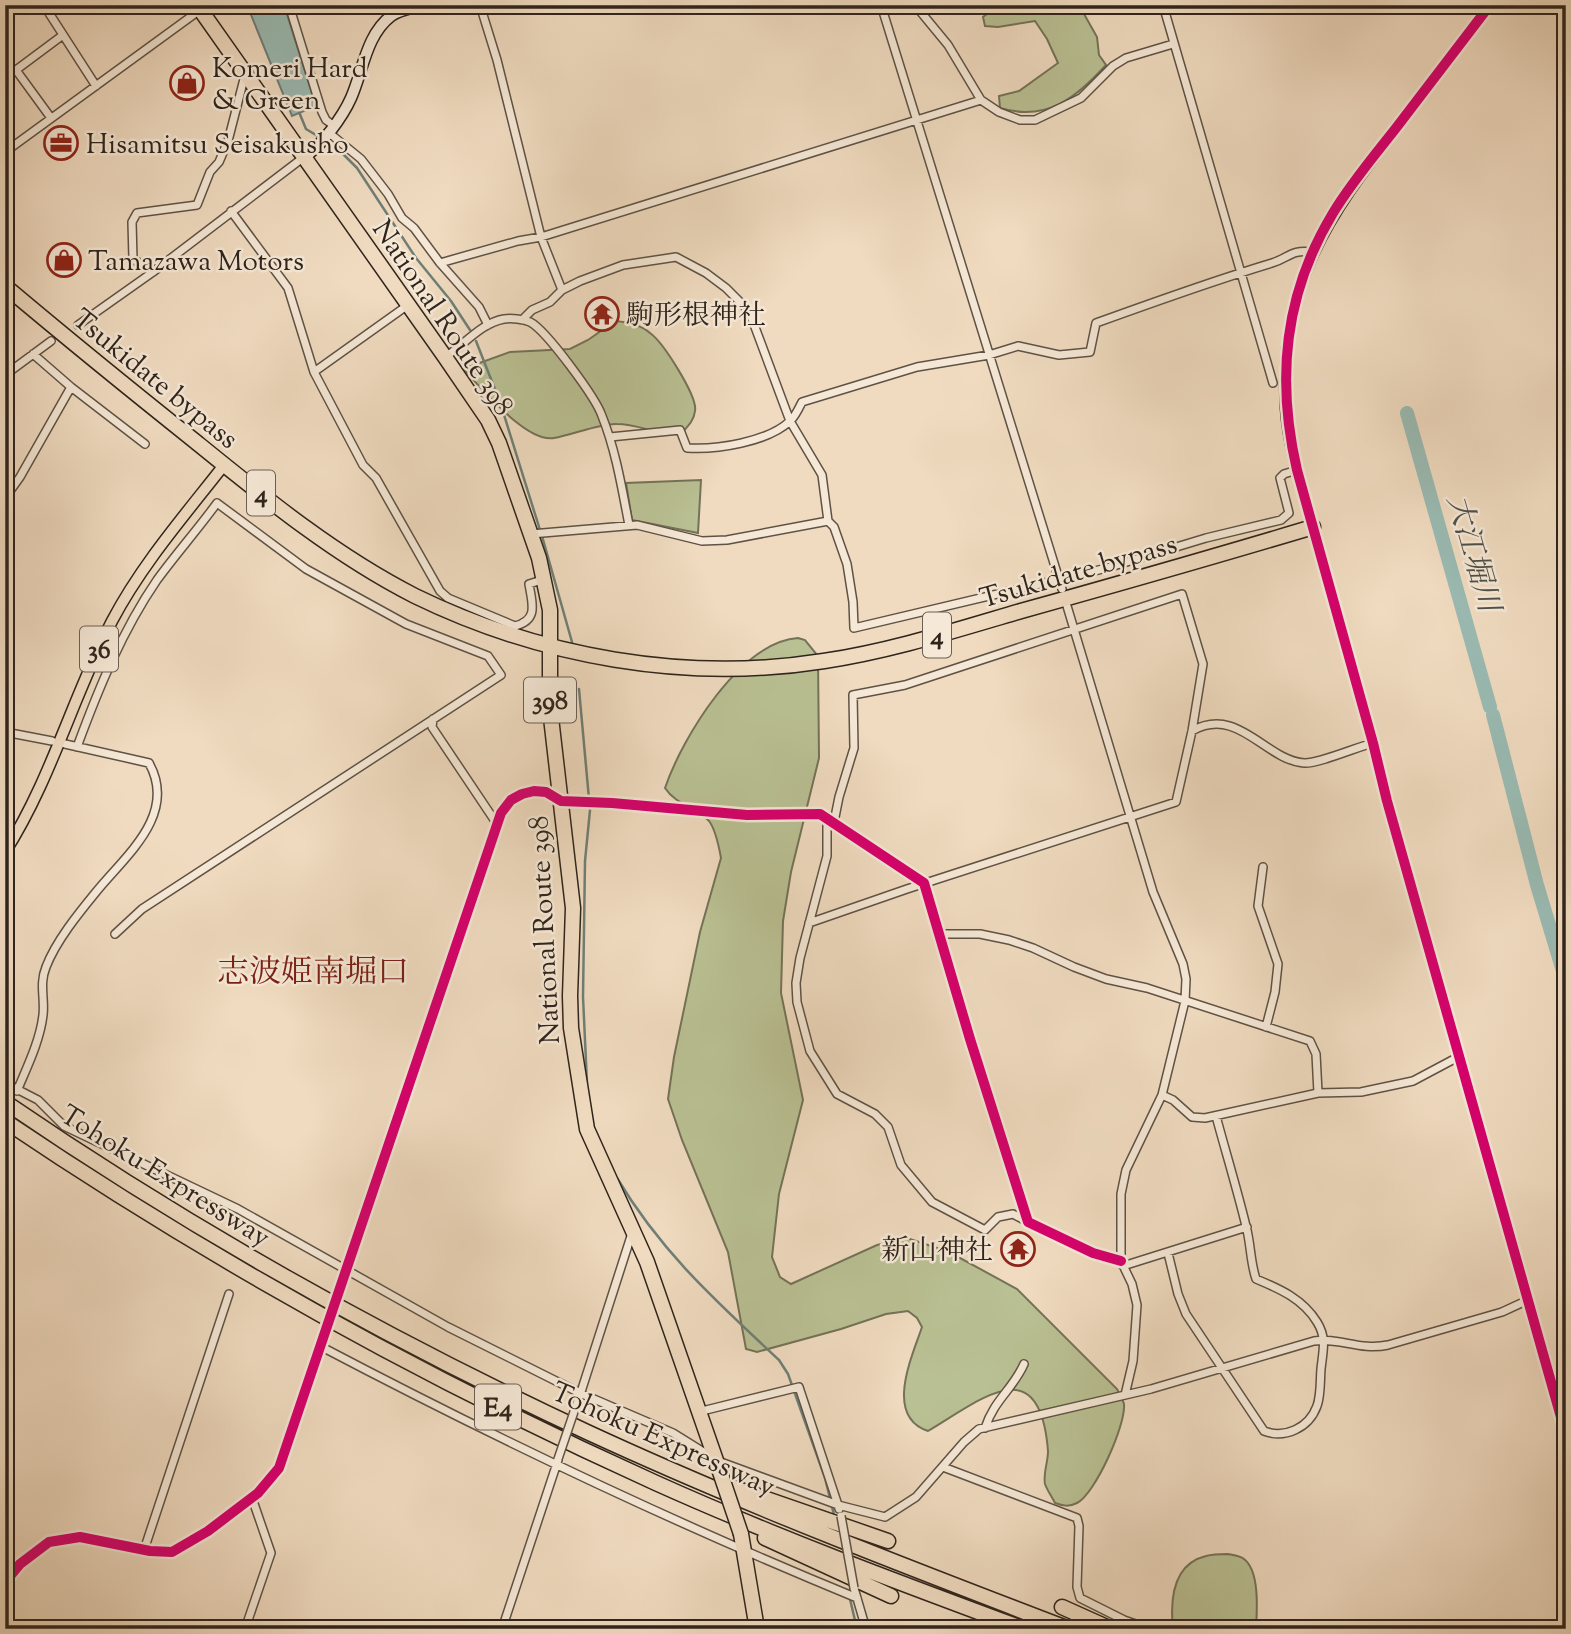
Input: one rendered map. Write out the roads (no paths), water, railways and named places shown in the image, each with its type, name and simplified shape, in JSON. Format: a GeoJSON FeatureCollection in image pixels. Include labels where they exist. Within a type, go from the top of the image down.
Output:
{"type":"FeatureCollection","features":[{"type":"Feature","properties":{"kind":"highway","name":"National Route 398"},"geometry":{"type":"LineString","coordinates":[[199,8],[488,420],[535,533],[550,610],[550,709],[573,908],[571,1028],[580,1097],[587,1129],[647,1262],[719,1465],[745,1550],[757,1629]]}},
{"type":"Feature","properties":{"kind":"highway","name":"Tsukidate bypass"},"geometry":{"type":"LineString","coordinates":[[5,286],[224,465],[309,530],[374,573],[452,613],[518,637],[607,658],[670,667],[746,668],[823,662],[918,640],[1313,527]]}},
{"type":"Feature","properties":{"kind":"highway","name":"Tohoku Expressway"},"geometry":{"type":"LineString","coordinates":[[13,1102],[76,1150],[202,1228],[325,1299],[469,1375],[645,1458],[802,1525],[1069,1629]]}},
{"type":"Feature","properties":{"kind":"highway","name":"Tohoku Expressway"},"geometry":{"type":"LineString","coordinates":[[5,1121],[183,1235],[318,1314],[462,1390],[657,1483],[897,1582],[1024,1629]]}},
{"type":"Feature","properties":{"kind":"highway"},"geometry":{"type":"LineString","coordinates":[[645,1458],[888,1541]]}},
{"type":"Feature","properties":{"kind":"highway"},"geometry":{"type":"LineString","coordinates":[[657,1483],[706,1510],[891,1597]]}},
{"type":"Feature","properties":{"kind":"highway"},"geometry":{"type":"LineString","coordinates":[[1062,1607],[1111,1629]]}},
{"type":"Feature","properties":{"kind":"main road","name":"36"},"geometry":{"type":"LineString","coordinates":[[5,852],[42,782],[93,662],[124,600],[169,535],[224,465]]}},
{"type":"Feature","properties":{"kind":"street"},"geometry":{"type":"LineString","coordinates":[[289,5],[329,131],[361,159],[388,194],[402,218],[414,228],[440,263],[479,307],[488,326]]}},
{"type":"Feature","properties":{"kind":"street"},"geometry":{"type":"LineString","coordinates":[[78,325],[153,272],[316,148],[350,99],[365,57],[381,27],[393,15],[422,5]]}},
{"type":"Feature","properties":{"kind":"street"},"geometry":{"type":"LineString","coordinates":[[480,5],[497,60],[541,236],[562,290]]}},
{"type":"Feature","properties":{"kind":"street"},"geometry":{"type":"LineString","coordinates":[[881,5],[1062,589]]}},
{"type":"Feature","properties":{"kind":"street"},"geometry":{"type":"LineString","coordinates":[[915,5],[948,45],[981,100],[1020,120],[1035,120],[1081,98],[1113,66],[1126,58],[1173,44]]}},
{"type":"Feature","properties":{"kind":"street"},"geometry":{"type":"LineString","coordinates":[[1163,5],[1273,383]]}},
{"type":"Feature","properties":{"kind":"street"},"geometry":{"type":"LineString","coordinates":[[1490,5],[1357,179],[1333,213],[1312,252],[1296,299],[1287,342],[1286,409],[1297,470],[1387,801],[1566,1435]]}},
{"type":"Feature","properties":{"kind":"street"},"geometry":{"type":"LineString","coordinates":[[5,152],[199,8]]}},
{"type":"Feature","properties":{"kind":"street"},"geometry":{"type":"LineString","coordinates":[[48,13],[96,86]]}},
{"type":"Feature","properties":{"kind":"street"},"geometry":{"type":"LineString","coordinates":[[51,118],[16,70],[63,35]]}},
{"type":"Feature","properties":{"kind":"street"},"geometry":{"type":"LineString","coordinates":[[153,272],[133,259],[132,222],[137,213],[197,205],[210,172],[219,162],[228,141],[245,74]]}},
{"type":"Feature","properties":{"kind":"street"},"geometry":{"type":"LineString","coordinates":[[440,263],[541,236],[981,100]]}},
{"type":"Feature","properties":{"kind":"street"},"geometry":{"type":"LineString","coordinates":[[231,211],[288,288],[314,372],[363,465],[376,478],[440,590],[448,598],[515,626],[526,623],[532,615],[529,584],[545,579]]}},
{"type":"Feature","properties":{"kind":"street"},"geometry":{"type":"LineString","coordinates":[[610,437],[680,429],[687,448],[740,444],[773,432],[790,421],[802,402],[917,368],[989,355],[1018,346],[1059,355],[1090,352],[1096,323],[1276,262],[1294,252],[1312,252]]}},
{"type":"Feature","properties":{"kind":"street"},"geometry":{"type":"LineString","coordinates":[[522,320],[532,310],[550,302],[562,290],[623,265],[676,257],[726,288],[749,311],[790,421],[822,475],[828,520],[834,527],[848,564],[854,628],[1107,568],[1284,518],[1289,513],[1280,478],[1297,470]]}},
{"type":"Feature","properties":{"kind":"street"},"geometry":{"type":"LineString","coordinates":[[314,372],[408,305]]}},
{"type":"Feature","properties":{"kind":"street"},"geometry":{"type":"LineString","coordinates":[[445,357],[488,326],[502,320],[522,320],[538,329],[573,371],[601,412],[610,437],[629,525]]}},
{"type":"Feature","properties":{"kind":"street"},"geometry":{"type":"LineString","coordinates":[[5,375],[51,341]]}},
{"type":"Feature","properties":{"kind":"street"},"geometry":{"type":"LineString","coordinates":[[33,354],[145,444]]}},
{"type":"Feature","properties":{"kind":"street"},"geometry":{"type":"LineString","coordinates":[[5,498],[71,387]]}},
{"type":"Feature","properties":{"kind":"street"},"geometry":{"type":"LineString","coordinates":[[77,747],[117,650],[145,600],[217,503],[306,569],[406,624],[488,656],[501,676],[142,909],[115,934]]}},
{"type":"Feature","properties":{"kind":"street"},"geometry":{"type":"LineString","coordinates":[[535,533],[637,525],[702,541],[727,540],[828,520]]}},
{"type":"Feature","properties":{"kind":"street"},"geometry":{"type":"LineString","coordinates":[[809,923],[1177,802],[1203,664],[1182,594],[905,685],[853,695],[854,748],[831,820],[827,856],[809,923],[800,958],[796,983],[797,1002],[810,1051],[837,1094],[875,1114],[888,1127],[901,1165],[932,1202],[985,1230],[998,1217],[1013,1214],[1122,1264],[1167,1253],[1247,1227]]}},
{"type":"Feature","properties":{"kind":"street"},"geometry":{"type":"LineString","coordinates":[[1067,607],[1153,892],[1183,964],[1186,979],[1185,1001],[1162,1095],[1126,1170],[1121,1194],[1122,1264],[1132,1284],[1137,1305],[1133,1361],[1125,1395]]}},
{"type":"Feature","properties":{"kind":"street"},"geometry":{"type":"LineString","coordinates":[[433,719],[432,727],[497,824]]}},
{"type":"Feature","properties":{"kind":"street"},"geometry":{"type":"LineString","coordinates":[[1192,731],[1210,725],[1238,729],[1251,734],[1275,752],[1305,763],[1373,743]]}},
{"type":"Feature","properties":{"kind":"street"},"geometry":{"type":"LineString","coordinates":[[5,732],[52,741]]}},
{"type":"Feature","properties":{"kind":"street"},"geometry":{"type":"LineString","coordinates":[[17,1091],[38,1039],[44,1013],[41,985],[45,969],[55,949],[96,892],[136,848],[148,830],[156,804],[156,775],[149,763],[65,744]]}},
{"type":"Feature","properties":{"kind":"street"},"geometry":{"type":"LineString","coordinates":[[5,1582],[20,1564],[49,1542],[80,1537],[145,1550],[172,1552],[208,1531],[251,1498],[279,1468],[497,824],[511,800],[522,794],[546,792],[561,801],[747,815],[820,814],[924,883],[1028,1223]]}},
{"type":"Feature","properties":{"kind":"street"},"geometry":{"type":"LineString","coordinates":[[1263,867],[1258,906],[1278,964],[1275,992],[1266,1027]]}},
{"type":"Feature","properties":{"kind":"street"},"geometry":{"type":"LineString","coordinates":[[938,933],[980,934],[1009,940],[1106,979],[1133,984],[1310,1041],[1316,1054],[1318,1093]]}},
{"type":"Feature","properties":{"kind":"street"},"geometry":{"type":"LineString","coordinates":[[1162,1095],[1173,1100],[1192,1117],[1216,1116],[1318,1093],[1361,1092],[1413,1081],[1460,1056]]}},
{"type":"Feature","properties":{"kind":"street"},"geometry":{"type":"LineString","coordinates":[[5,1083],[38,1100],[64,1126],[238,1209],[345,1272],[579,1397],[673,1433],[719,1465],[836,1505],[885,1517],[916,1497],[964,1442],[979,1429],[1125,1395],[1325,1339],[1372,1348],[1380,1347],[1502,1312],[1528,1300]]}},
{"type":"Feature","properties":{"kind":"street"},"geometry":{"type":"LineString","coordinates":[[13,1102],[27,1095]]}},
{"type":"Feature","properties":{"kind":"street"},"geometry":{"type":"LineString","coordinates":[[1167,1253],[1186,1314],[1264,1431],[1274,1435],[1286,1434],[1299,1428],[1318,1404],[1325,1339],[1305,1306],[1289,1294],[1256,1279],[1251,1265],[1247,1227],[1216,1116]]}},
{"type":"Feature","properties":{"kind":"street"},"geometry":{"type":"LineString","coordinates":[[502,1629],[632,1233]]}},
{"type":"Feature","properties":{"kind":"street"},"geometry":{"type":"LineString","coordinates":[[145,1550],[229,1294]]}},
{"type":"Feature","properties":{"kind":"street"},"geometry":{"type":"LineString","coordinates":[[321,1343],[695,1529],[858,1598]]}},
{"type":"Feature","properties":{"kind":"street"},"geometry":{"type":"LineString","coordinates":[[985,1428],[991,1410],[1024,1364]]}},
{"type":"Feature","properties":{"kind":"street"},"geometry":{"type":"LineString","coordinates":[[698,1412],[799,1387],[841,1516],[854,1588],[866,1629]]}},
{"type":"Feature","properties":{"kind":"street"},"geometry":{"type":"LineString","coordinates":[[943,1467],[1077,1518],[1077,1587],[1080,1598],[1124,1620],[1150,1629]]}},
{"type":"Feature","properties":{"kind":"street"},"geometry":{"type":"LineString","coordinates":[[246,1629],[271,1553],[251,1498]]}},
{"type":"Feature","properties":{"kind":"water"},"geometry":{"type":"Polygon","coordinates":[[[247,5],[284,5],[316,106],[292,116],[247,5]]]}},
{"type":"Feature","properties":{"kind":"waterway"},"geometry":{"type":"LineString","coordinates":[[299,112],[306,129],[321,138]]}},
{"type":"Feature","properties":{"kind":"waterway"},"geometry":{"type":"LineString","coordinates":[[326,142],[338,149],[357,168],[416,258],[451,301],[470,330]]}},
{"type":"Feature","properties":{"kind":"waterway"},"geometry":{"type":"LineString","coordinates":[[476,341],[500,402],[540,530]]}},
{"type":"Feature","properties":{"kind":"waterway","name":"大江堀川"},"geometry":{"type":"LineString","coordinates":[[1407,413],[1490,707]]}},
{"type":"Feature","properties":{"kind":"waterway"},"geometry":{"type":"LineString","coordinates":[[542,536],[572,642]]}},
{"type":"Feature","properties":{"kind":"waterway"},"geometry":{"type":"LineString","coordinates":[[579,689],[590,810],[585,861],[583,997],[587,1083]]}},
{"type":"Feature","properties":{"kind":"waterway","name":"大江堀川"},"geometry":{"type":"LineString","coordinates":[[1493,715],[1537,885],[1566,981]]}},
{"type":"Feature","properties":{"kind":"waterway"},"geometry":{"type":"LineString","coordinates":[[617,1178],[671,1253],[779,1360],[788,1374],[825,1478],[834,1515]]}},
{"type":"Feature","properties":{"kind":"waterway"},"geometry":{"type":"LineString","coordinates":[[850,1599],[857,1629]]}},
{"type":"Feature","properties":{"kind":"place","name":"Komeri Hard & Green"},"geometry":{"type":"Point","coordinates":[187,83]}},
{"type":"Feature","properties":{"kind":"place","name":"Hisamitsu Seisakusho"},"geometry":{"type":"Point","coordinates":[61,143]}},
{"type":"Feature","properties":{"kind":"place","name":"Tamazawa Motors"},"geometry":{"type":"Point","coordinates":[64,260]}},
{"type":"Feature","properties":{"kind":"place","name":"駒形根神社"},"geometry":{"type":"Point","coordinates":[602,314]}},
{"type":"Feature","properties":{"kind":"place","name":"新山神社"},"geometry":{"type":"Point","coordinates":[1018,1249]}},
{"type":"Feature","properties":{"kind":"district","name":"志波姫南堀口"},"geometry":{"type":"Point","coordinates":[313,971]}}]}
